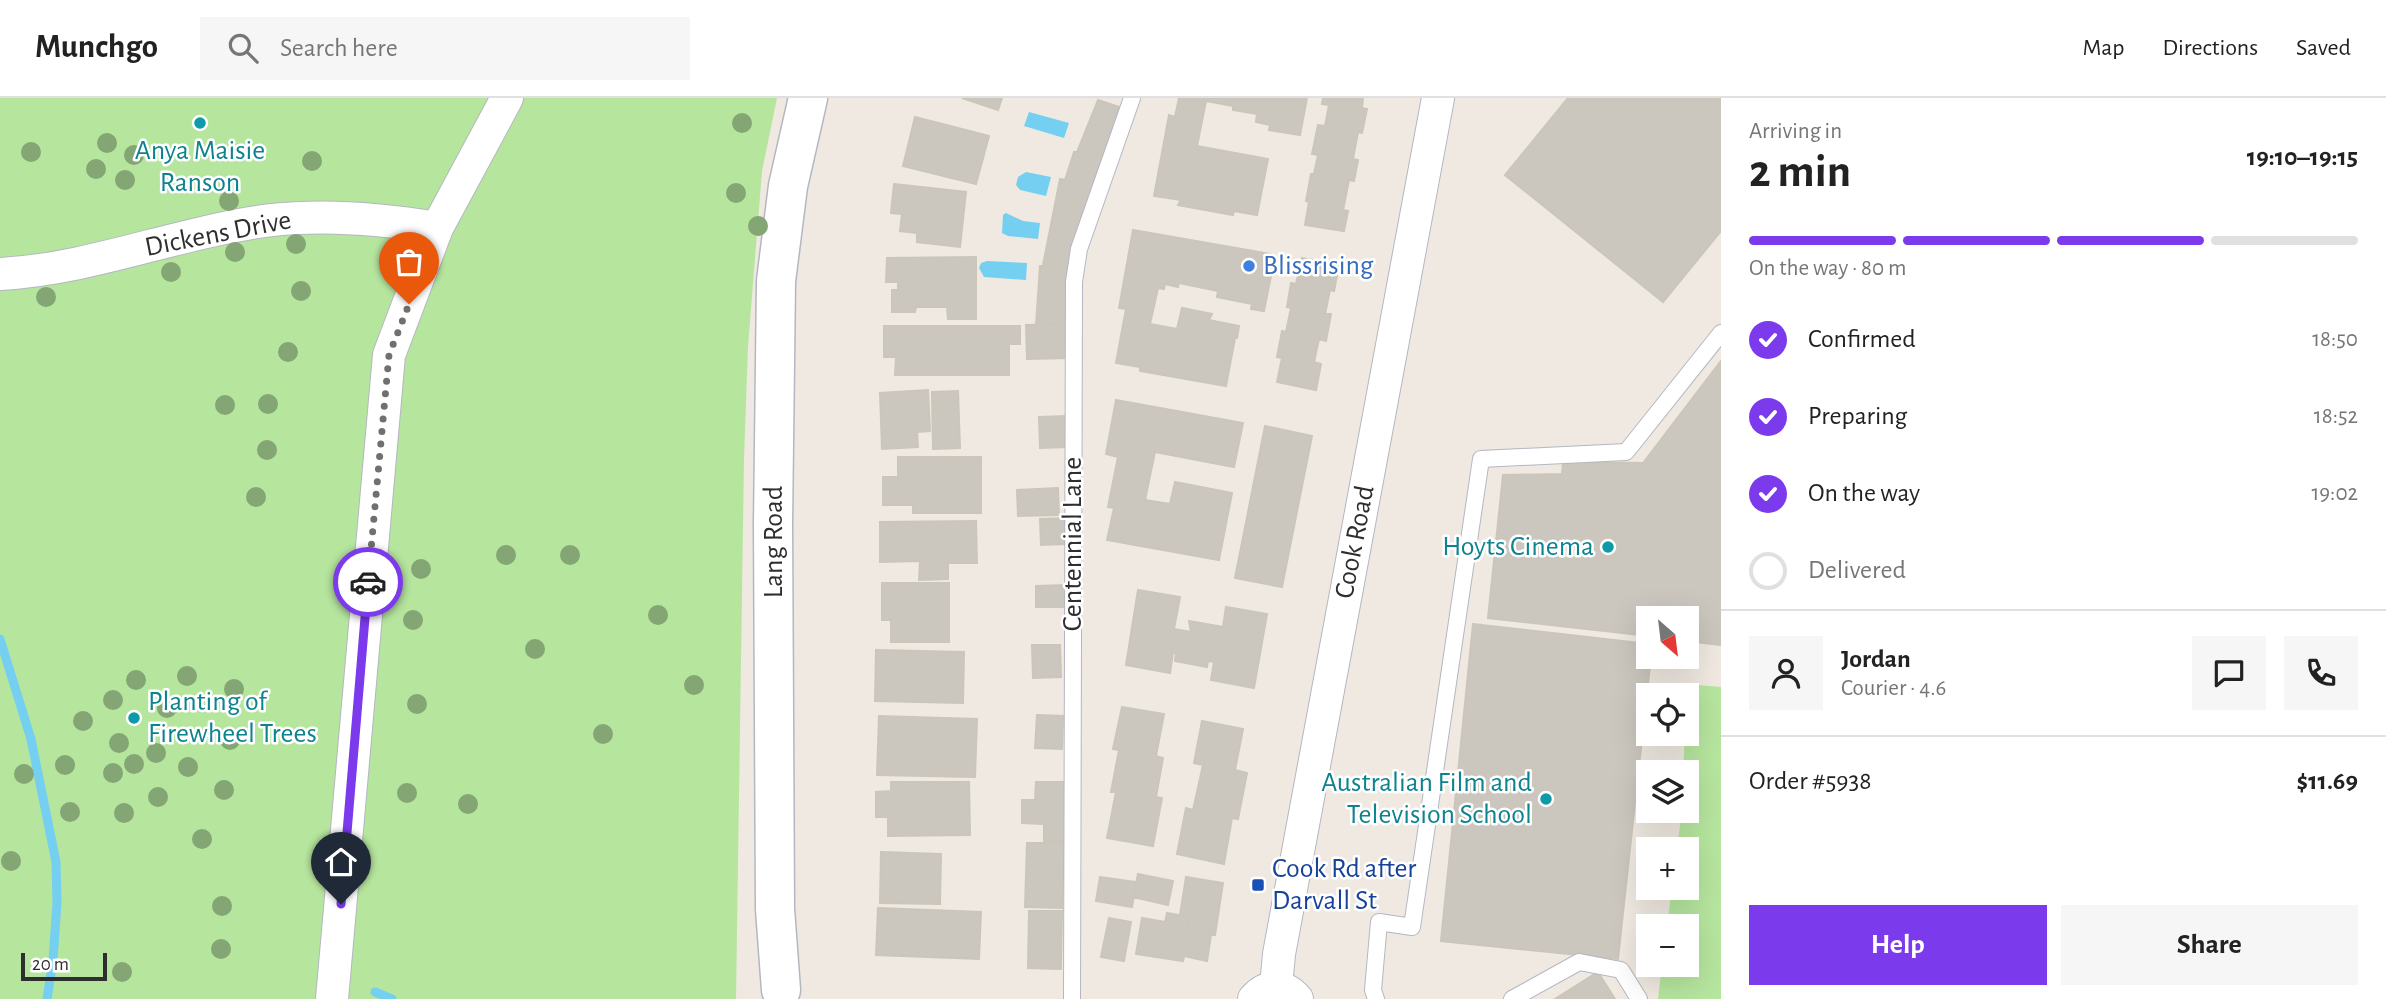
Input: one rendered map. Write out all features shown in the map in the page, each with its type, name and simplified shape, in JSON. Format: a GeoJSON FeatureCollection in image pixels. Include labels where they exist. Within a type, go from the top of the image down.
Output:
{"type":"FeatureCollection","features":[{"type":"Feature","properties":{"kind":"street"},"geometry":{"type":"LineString","coordinates":[[332,999],[389,355],[438,228],[507,98]]}},
{"type":"Feature","properties":{"kind":"street","name":"Lang Road"},"geometry":{"type":"LineString","coordinates":[[784,996],[775,909],[773,524],[776,281],[788,186],[808,98]]}},
{"type":"Feature","properties":{"kind":"street","name":"Cook Road"},"geometry":{"type":"LineString","coordinates":[[1276,995],[1279,954],[1438,98]]}},
{"type":"Feature","properties":{"kind":"street","name":"Dickens Drive"},"geometry":{"type":"LineString","coordinates":[[0,274],[79,262],[271,220],[311,217],[361,219],[438,228]]}},
{"type":"Feature","properties":{"kind":"lane","name":"Centennial Lane"},"geometry":{"type":"LineString","coordinates":[[1072,999],[1074,282],[1079,249],[1132,98]]}},
{"type":"Feature","properties":{"kind":"lane"},"geometry":{"type":"LineString","coordinates":[[1376,999],[1373,990],[1380,922],[1412,927],[1481,459],[1626,452],[1721,333]]}},
{"type":"Feature","properties":{"kind":"lane"},"geometry":{"type":"LineString","coordinates":[[1512,999],[1579,962],[1621,970],[1639,999]]}},
{"type":"Feature","properties":{"kind":"green space"},"geometry":{"type":"Polygon","coordinates":[[[0,98],[777,98],[762,171],[748,346],[736,999],[0,999],[0,98]]]}},
{"type":"Feature","properties":{"kind":"green space"},"geometry":{"type":"Polygon","coordinates":[[[1699,685],[1721,687],[1721,999],[1658,999],[1661,977],[1699,977],[1699,914],[1669,914],[1670,900],[1699,900],[1699,837],[1679,837],[1680,823],[1699,823],[1699,760],[1684,760],[1684,746],[1699,746],[1699,685]]]}},
{"type":"Feature","properties":{"kind":"water"},"geometry":{"type":"Polygon","coordinates":[[[1029,112],[1069,123],[1064,138],[1024,126],[1029,112]]]}},
{"type":"Feature","properties":{"kind":"water"},"geometry":{"type":"Polygon","coordinates":[[[1026,172],[1051,177],[1046,196],[1020,190],[1016,185],[1018,177],[1026,172]]]}},
{"type":"Feature","properties":{"kind":"water"},"geometry":{"type":"Polygon","coordinates":[[[1006,213],[1023,221],[1040,223],[1038,239],[1002,233],[1003,215],[1006,213]]]}},
{"type":"Feature","properties":{"kind":"water"},"geometry":{"type":"Polygon","coordinates":[[[981,263],[1027,263],[1026,280],[984,277],[979,268],[981,263]]]}},
{"type":"Feature","properties":{"kind":"building"},"geometry":{"type":"Polygon","coordinates":[[[962,98],[1002,98],[998,110],[962,98]]]}},
{"type":"Feature","properties":{"kind":"building"},"geometry":{"type":"Polygon","coordinates":[[[1179,98],[1307,98],[1300,135],[1269,130],[1270,125],[1256,122],[1257,114],[1206,101],[1197,146],[1268,159],[1257,215],[1234,211],[1233,215],[1178,205],[1181,200],[1154,196],[1169,115],[1175,117],[1179,98]]]}},
{"type":"Feature","properties":{"kind":"building"},"geometry":{"type":"Polygon","coordinates":[[[1323,98],[1363,98],[1362,108],[1367,109],[1362,133],[1358,132],[1353,159],[1358,160],[1354,181],[1349,180],[1343,210],[1348,211],[1344,231],[1305,225],[1311,174],[1314,174],[1318,155],[1312,154],[1318,125],[1325,126],[1329,105],[1322,104],[1323,98]]]}},
{"type":"Feature","properties":{"kind":"building"},"geometry":{"type":"Polygon","coordinates":[[[1568,98],[1721,98],[1721,231],[1663,302],[1505,175],[1568,98]]]}},
{"type":"Feature","properties":{"kind":"building"},"geometry":{"type":"Polygon","coordinates":[[[1098,100],[1119,107],[1087,213],[1082,212],[1073,251],[1070,251],[1069,267],[1043,265],[1060,179],[1065,180],[1074,152],[1077,152],[1098,100]]]}},
{"type":"Feature","properties":{"kind":"building"},"geometry":{"type":"Polygon","coordinates":[[[915,117],[989,136],[976,184],[903,166],[915,117]]]}},
{"type":"Feature","properties":{"kind":"building"},"geometry":{"type":"Polygon","coordinates":[[[894,184],[966,192],[960,247],[917,242],[917,233],[900,231],[902,214],[891,213],[894,184]]]}},
{"type":"Feature","properties":{"kind":"building"},"geometry":{"type":"Polygon","coordinates":[[[1133,230],[1271,254],[1267,275],[1271,276],[1264,311],[1251,309],[1252,304],[1217,297],[1218,291],[1179,283],[1178,287],[1165,284],[1164,289],[1158,288],[1150,324],[1177,329],[1182,308],[1212,314],[1209,320],[1239,326],[1226,386],[1140,371],[1140,367],[1116,363],[1126,309],[1119,308],[1133,230]]]}},
{"type":"Feature","properties":{"kind":"building"},"geometry":{"type":"Polygon","coordinates":[[[976,257],[976,319],[948,319],[947,307],[916,307],[915,312],[892,312],[892,290],[898,290],[898,282],[886,282],[887,258],[976,257]]]}},
{"type":"Feature","properties":{"kind":"building"},"geometry":{"type":"Polygon","coordinates":[[[1302,258],[1339,265],[1334,291],[1330,290],[1325,314],[1331,314],[1326,341],[1319,339],[1314,362],[1321,364],[1316,390],[1277,382],[1282,358],[1277,357],[1282,331],[1286,332],[1291,308],[1287,307],[1291,283],[1296,284],[1302,258]]]}},
{"type":"Feature","properties":{"kind":"building"},"geometry":{"type":"Polygon","coordinates":[[[1040,266],[1068,267],[1065,324],[1036,325],[1040,266]]]}},
{"type":"Feature","properties":{"kind":"building"},"geometry":{"type":"Polygon","coordinates":[[[1070,324],[1071,358],[1027,359],[1026,325],[1070,324]]]}},
{"type":"Feature","properties":{"kind":"building"},"geometry":{"type":"Polygon","coordinates":[[[884,326],[1020,326],[1020,344],[1009,344],[1009,375],[895,375],[896,357],[884,357],[884,326]]]}},
{"type":"Feature","properties":{"kind":"building","name":"Hoyts Cinema"},"geometry":{"type":"Polygon","coordinates":[[[1721,361],[1721,645],[1699,642],[1699,606],[1636,606],[1636,635],[1488,618],[1503,475],[1562,474],[1563,462],[1643,463],[1721,361]]]}},
{"type":"Feature","properties":{"kind":"building"},"geometry":{"type":"Polygon","coordinates":[[[928,390],[930,431],[917,432],[918,447],[882,449],[880,393],[928,390]]]}},
{"type":"Feature","properties":{"kind":"building"},"geometry":{"type":"Polygon","coordinates":[[[958,391],[960,448],[933,449],[932,392],[958,391]]]}},
{"type":"Feature","properties":{"kind":"building"},"geometry":{"type":"Polygon","coordinates":[[[1116,400],[1243,423],[1234,467],[1155,452],[1145,500],[1170,504],[1175,482],[1232,493],[1219,560],[1107,540],[1114,508],[1108,507],[1118,457],[1106,454],[1116,400]]]}},
{"type":"Feature","properties":{"kind":"building"},"geometry":{"type":"Polygon","coordinates":[[[1067,416],[1068,447],[1040,448],[1039,417],[1067,416]]]}},
{"type":"Feature","properties":{"kind":"building"},"geometry":{"type":"Polygon","coordinates":[[[1265,426],[1312,436],[1282,587],[1235,578],[1265,426]]]}},
{"type":"Feature","properties":{"kind":"building"},"geometry":{"type":"Polygon","coordinates":[[[898,457],[981,457],[981,513],[913,513],[913,505],[883,505],[883,477],[898,477],[898,457]]]}},
{"type":"Feature","properties":{"kind":"building"},"geometry":{"type":"Polygon","coordinates":[[[1058,488],[1059,515],[1018,516],[1017,490],[1058,488]]]}},
{"type":"Feature","properties":{"kind":"building"},"geometry":{"type":"Polygon","coordinates":[[[1066,518],[1067,544],[1041,545],[1040,519],[1066,518]]]}},
{"type":"Feature","properties":{"kind":"building"},"geometry":{"type":"Polygon","coordinates":[[[976,521],[977,563],[948,563],[948,579],[919,580],[920,561],[880,562],[880,522],[976,521]]]}},
{"type":"Feature","properties":{"kind":"building"},"geometry":{"type":"Polygon","coordinates":[[[882,583],[949,583],[949,642],[891,642],[891,620],[882,620],[882,583]]]}},
{"type":"Feature","properties":{"kind":"building"},"geometry":{"type":"Polygon","coordinates":[[[1066,585],[1066,607],[1036,607],[1036,586],[1066,585]]]}},
{"type":"Feature","properties":{"kind":"building"},"geometry":{"type":"Polygon","coordinates":[[[1138,590],[1180,597],[1174,629],[1191,632],[1189,621],[1223,627],[1226,607],[1267,614],[1254,688],[1211,680],[1214,662],[1208,661],[1207,667],[1175,661],[1176,653],[1173,653],[1170,673],[1126,665],[1138,590]]]}},
{"type":"Feature","properties":{"kind":"building","name":"Australian Film and Television School"},"geometry":{"type":"Polygon","coordinates":[[[1473,624],[1636,643],[1636,669],[1650,669],[1648,683],[1636,683],[1636,746],[1641,746],[1640,760],[1636,760],[1636,794],[1618,959],[1441,941],[1473,624]]]}},
{"type":"Feature","properties":{"kind":"building"},"geometry":{"type":"Polygon","coordinates":[[[1032,645],[1060,645],[1061,677],[1033,678],[1032,645]]]}},
{"type":"Feature","properties":{"kind":"building"},"geometry":{"type":"Polygon","coordinates":[[[876,650],[964,652],[963,703],[875,701],[876,650]]]}},
{"type":"Feature","properties":{"kind":"building"},"geometry":{"type":"Polygon","coordinates":[[[1122,707],[1164,714],[1156,756],[1163,758],[1156,797],[1162,798],[1153,846],[1107,838],[1116,792],[1111,792],[1119,750],[1113,749],[1122,707]]]}},
{"type":"Feature","properties":{"kind":"building"},"geometry":{"type":"Polygon","coordinates":[[[1037,715],[1063,716],[1062,749],[1035,748],[1037,715]]]}},
{"type":"Feature","properties":{"kind":"building"},"geometry":{"type":"Polygon","coordinates":[[[879,716],[977,719],[975,777],[877,775],[879,716]]]}},
{"type":"Feature","properties":{"kind":"building"},"geometry":{"type":"Polygon","coordinates":[[[1202,721],[1243,729],[1235,770],[1247,773],[1238,819],[1232,818],[1224,864],[1177,854],[1186,808],[1193,810],[1203,765],[1194,763],[1202,721]]]}},
{"type":"Feature","properties":{"kind":"building"},"geometry":{"type":"Polygon","coordinates":[[[891,782],[969,782],[970,835],[888,836],[888,817],[876,817],[876,792],[891,791],[891,782]]]}},
{"type":"Feature","properties":{"kind":"building"},"geometry":{"type":"Polygon","coordinates":[[[1036,782],[1067,782],[1066,841],[1044,841],[1044,824],[1022,823],[1022,800],[1035,800],[1036,782]]]}},
{"type":"Feature","properties":{"kind":"building"},"geometry":{"type":"Polygon","coordinates":[[[1027,843],[1064,843],[1062,908],[1025,907],[1027,843]]]}},
{"type":"Feature","properties":{"kind":"building"},"geometry":{"type":"Polygon","coordinates":[[[881,852],[941,854],[940,904],[880,903],[881,852]]]}},
{"type":"Feature","properties":{"kind":"building"},"geometry":{"type":"Polygon","coordinates":[[[1138,874],[1173,881],[1168,905],[1133,897],[1138,874]]]}},
{"type":"Feature","properties":{"kind":"building"},"geometry":{"type":"Polygon","coordinates":[[[1100,877],[1136,882],[1132,907],[1096,901],[1100,877]]]}},
{"type":"Feature","properties":{"kind":"building"},"geometry":{"type":"Polygon","coordinates":[[[1186,877],[1223,883],[1215,935],[1187,931],[1190,917],[1180,915],[1186,877]]]}},
{"type":"Feature","properties":{"kind":"building"},"geometry":{"type":"Polygon","coordinates":[[[878,908],[981,912],[979,959],[876,955],[878,908]]]}},
{"type":"Feature","properties":{"kind":"building"},"geometry":{"type":"Polygon","coordinates":[[[1029,911],[1062,911],[1061,969],[1028,968],[1029,911]]]}},
{"type":"Feature","properties":{"kind":"building"},"geometry":{"type":"Polygon","coordinates":[[[1167,913],[1190,917],[1187,931],[1211,935],[1207,961],[1184,956],[1183,961],[1136,954],[1142,918],[1165,922],[1167,913]]]}},
{"type":"Feature","properties":{"kind":"building"},"geometry":{"type":"Polygon","coordinates":[[[1109,918],[1131,922],[1124,961],[1101,957],[1109,918]]]}},
{"type":"Feature","properties":{"kind":"building"},"geometry":{"type":"Polygon","coordinates":[[[1598,972],[1615,999],[1555,999],[1598,972]]]}},
{"type":"Feature","properties":{"kind":"waterway"},"geometry":{"type":"LineString","coordinates":[[0,639],[31,739],[56,862],[57,903],[47,999]]}},
{"type":"Feature","properties":{"kind":"waterway"},"geometry":{"type":"LineString","coordinates":[[375,992],[392,999]]}},
{"type":"Feature","properties":{"kind":"way so far"},"geometry":{"type":"LineString","coordinates":[[368,582],[389,355],[409,304]]}},
{"type":"Feature","properties":{"kind":"place","name":"Anya Maisie Ranson"},"geometry":{"type":"Point","coordinates":[200,123]}},
{"type":"Feature","properties":{"kind":"place","name":"Blissrising"},"geometry":{"type":"Point","coordinates":[1249,266]}},
{"type":"Feature","properties":{"kind":"place","name":"Hoyts Cinema"},"geometry":{"type":"Point","coordinates":[1608,547]}},
{"type":"Feature","properties":{"kind":"place","name":"Planting of Firewheel Trees"},"geometry":{"type":"Point","coordinates":[134,718]}},
{"type":"Feature","properties":{"kind":"place","name":"Australian Film and Television School"},"geometry":{"type":"Point","coordinates":[1546,799]}},
{"type":"Feature","properties":{"kind":"place","name":"Cook Rd after Darvall St"},"geometry":{"type":"Point","coordinates":[1258,885]}},
{"type":"Feature","properties":{"kind":"route"},"geometry":{"type":"LineString","coordinates":[[341,904],[368,582]]}}]}
